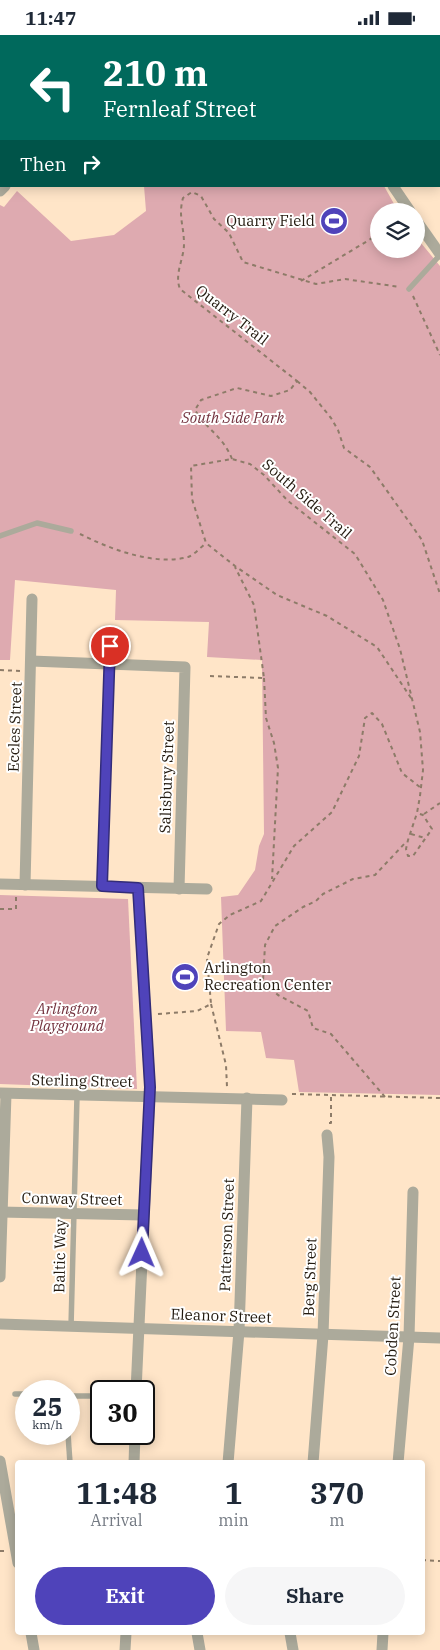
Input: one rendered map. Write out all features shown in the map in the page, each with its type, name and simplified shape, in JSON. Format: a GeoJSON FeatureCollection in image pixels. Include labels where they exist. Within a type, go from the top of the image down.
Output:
{"type":"FeatureCollection","features":[{"type":"Feature","properties":{"kind":"street"},"geometry":{"type":"LineString","coordinates":[[394,187],[405,203]]}},
{"type":"Feature","properties":{"kind":"street"},"geometry":{"type":"LineString","coordinates":[[425,233],[440,254]]}},
{"type":"Feature","properties":{"kind":"street","name":"Eccles Street"},"geometry":{"type":"LineString","coordinates":[[25,885],[32,661],[32,599]]}},
{"type":"Feature","properties":{"kind":"street"},"geometry":{"type":"LineString","coordinates":[[32,661],[109,663]]}},
{"type":"Feature","properties":{"kind":"street","name":"Salisbury Street"},"geometry":{"type":"LineString","coordinates":[[109,663],[185,667],[179,889]]}},
{"type":"Feature","properties":{"kind":"street"},"geometry":{"type":"LineString","coordinates":[[0,884],[208,889]]}},
{"type":"Feature","properties":{"kind":"street"},"geometry":{"type":"LineString","coordinates":[[137,1380],[148,1097],[150,1087],[138,888]]}},
{"type":"Feature","properties":{"kind":"street"},"geometry":{"type":"LineString","coordinates":[[0,1277],[3,1094]]}},
{"type":"Feature","properties":{"kind":"street","name":"Sterling Street"},"geometry":{"type":"LineString","coordinates":[[3,1094],[284,1097]]}},
{"type":"Feature","properties":{"kind":"street","name":"Patterson Street"},"geometry":{"type":"LineString","coordinates":[[228,1460],[239,1331],[247,1098]]}},
{"type":"Feature","properties":{"kind":"street","name":"Berg Street"},"geometry":{"type":"LineString","coordinates":[[313,1460],[323,1335],[329,1157],[328,1135]]}},
{"type":"Feature","properties":{"kind":"street","name":"Cobden Street"},"geometry":{"type":"LineString","coordinates":[[398,1460],[409,1337],[413,1191]]}},
{"type":"Feature","properties":{"kind":"street","name":"Conway Street"},"geometry":{"type":"LineString","coordinates":[[1,1212],[143,1215]]}},
{"type":"Feature","properties":{"kind":"street","name":"Eleanor Street"},"geometry":{"type":"LineString","coordinates":[[0,1324],[440,1338]]}},
{"type":"Feature","properties":{"kind":"street"},"geometry":{"type":"LineString","coordinates":[[134,1445],[134,1460]]}},
{"type":"Feature","properties":{"kind":"street"},"geometry":{"type":"LineString","coordinates":[[0,1461],[15,1546]]}},
{"type":"Feature","properties":{"kind":"street"},"geometry":{"type":"LineString","coordinates":[[31,1635],[34,1650]]}},
{"type":"Feature","properties":{"kind":"street"},"geometry":{"type":"LineString","coordinates":[[125,1650],[126,1635]]}},
{"type":"Feature","properties":{"kind":"street"},"geometry":{"type":"LineString","coordinates":[[197,1635],[200,1650]]}},
{"type":"Feature","properties":{"kind":"street"},"geometry":{"type":"LineString","coordinates":[[290,1635],[293,1650]]}},
{"type":"Feature","properties":{"kind":"street"},"geometry":{"type":"LineString","coordinates":[[382,1650],[384,1635]]}},
{"type":"Feature","properties":{"kind":"lane"},"geometry":{"type":"LineString","coordinates":[[409,289],[440,254]]}},
{"type":"Feature","properties":{"kind":"lane"},"geometry":{"type":"LineString","coordinates":[[0,536],[37,523],[71,531]]}},
{"type":"Feature","properties":{"kind":"lane"},"geometry":{"type":"LineString","coordinates":[[102,886],[111,628]]}},
{"type":"Feature","properties":{"kind":"lane","name":"Baltic Way"},"geometry":{"type":"LineString","coordinates":[[71,1327],[77,1096]]}},
{"type":"Feature","properties":{"kind":"lane"},"geometry":{"type":"LineString","coordinates":[[69,1445],[70,1460]]}},
{"type":"Feature","properties":{"kind":"path","name":"Quarry Trail"},"geometry":{"type":"LineString","coordinates":[[297,381],[180,289],[177,282],[184,245],[180,212],[183,197],[192,192],[201,197],[214,219],[229,233],[243,262],[316,285],[344,279],[409,289]]}},
{"type":"Feature","properties":{"kind":"path"},"geometry":{"type":"LineString","coordinates":[[301,281],[370,239]]}},
{"type":"Feature","properties":{"kind":"path"},"geometry":{"type":"LineString","coordinates":[[409,289],[440,355]]}},
{"type":"Feature","properties":{"kind":"path"},"geometry":{"type":"LineString","coordinates":[[71,531],[94,541],[160,559],[189,557],[206,543],[192,499],[191,466],[232,459],[226,445],[201,420],[195,410],[201,400],[237,388],[271,396],[290,390],[297,381],[310,392],[331,418],[338,430],[344,448],[370,467],[422,540],[440,594]]}},
{"type":"Feature","properties":{"kind":"path","name":"South Side Trail"},"geometry":{"type":"LineString","coordinates":[[232,459],[250,464],[264,475],[288,501],[355,554],[383,600],[400,649],[420,733],[423,770],[421,788],[417,813],[408,840]]}},
{"type":"Feature","properties":{"kind":"path","name":"South Side Trail"},"geometry":{"type":"LineString","coordinates":[[206,543],[277,595],[327,616],[377,647],[411,699]]}},
{"type":"Feature","properties":{"kind":"path"},"geometry":{"type":"LineString","coordinates":[[235,566],[254,605],[264,678],[266,718],[274,743],[278,768],[272,880]]}},
{"type":"Feature","properties":{"kind":"path"},"geometry":{"type":"LineString","coordinates":[[0,670],[24,671]]}},
{"type":"Feature","properties":{"kind":"path"},"geometry":{"type":"LineString","coordinates":[[210,675],[264,678]]}},
{"type":"Feature","properties":{"kind":"path"},"geometry":{"type":"LineString","coordinates":[[228,1092],[226,1065],[211,1004],[206,958],[219,924],[230,915],[261,901],[294,846],[308,836],[332,812],[359,756],[365,718],[372,713],[382,724],[402,773],[421,788]]}},
{"type":"Feature","properties":{"kind":"path"},"geometry":{"type":"LineString","coordinates":[[423,815],[440,803]]}},
{"type":"Feature","properties":{"kind":"path"},"geometry":{"type":"LineString","coordinates":[[408,840],[408,856],[413,856],[432,829],[423,815],[417,813]]}},
{"type":"Feature","properties":{"kind":"path"},"geometry":{"type":"LineString","coordinates":[[410,833],[425,838]]}},
{"type":"Feature","properties":{"kind":"path"},"geometry":{"type":"LineString","coordinates":[[385,1097],[331,1034],[313,1028],[308,1011],[278,995],[263,981],[264,945],[275,926],[324,894],[353,879],[375,875],[408,840]]}},
{"type":"Feature","properties":{"kind":"path"},"geometry":{"type":"LineString","coordinates":[[0,909],[16,909],[16,894]]}},
{"type":"Feature","properties":{"kind":"path"},"geometry":{"type":"LineString","coordinates":[[156,1014],[197,1011],[211,1004]]}},
{"type":"Feature","properties":{"kind":"path"},"geometry":{"type":"LineString","coordinates":[[328,1135],[327,1123],[331,1123],[331,1096]]}},
{"type":"Feature","properties":{"kind":"path"},"geometry":{"type":"LineString","coordinates":[[284,1097],[440,1098]]}},
{"type":"Feature","properties":{"kind":"path"},"geometry":{"type":"LineString","coordinates":[[425,1560],[440,1561]]}},
{"type":"Feature","properties":{"kind":"green space","name":"South Side Park"},"geometry":{"type":"Polygon","coordinates":[[[144,187],[385,187],[394,203],[370,203],[370,258],[425,258],[425,248],[440,266],[440,1095],[299,1092],[294,1060],[266,1058],[261,1032],[226,1031],[221,897],[238,895],[255,870],[259,846],[264,834],[262,660],[207,657],[209,622],[115,620],[116,590],[15,580],[10,660],[0,660],[0,205],[4,207],[17,191],[71,241],[114,235],[146,211],[144,187]]]}},
{"type":"Feature","properties":{"kind":"green space","name":"Arlington Playground"},"geometry":{"type":"Polygon","coordinates":[[[0,895],[128,899],[137,1089],[0,1084],[0,895]]]}},
{"type":"Feature","properties":{"kind":"place","name":"Quarry Field"},"geometry":{"type":"Point","coordinates":[334,221]}},
{"type":"Feature","properties":{"kind":"place","name":"Arlington Recreation Center"},"geometry":{"type":"Point","coordinates":[185,977]}},
{"type":"Feature","properties":{"kind":"route"},"geometry":{"type":"LineString","coordinates":[[110,646],[102,886],[138,888],[150,1087],[148,1097],[142,1253]]}}]}
